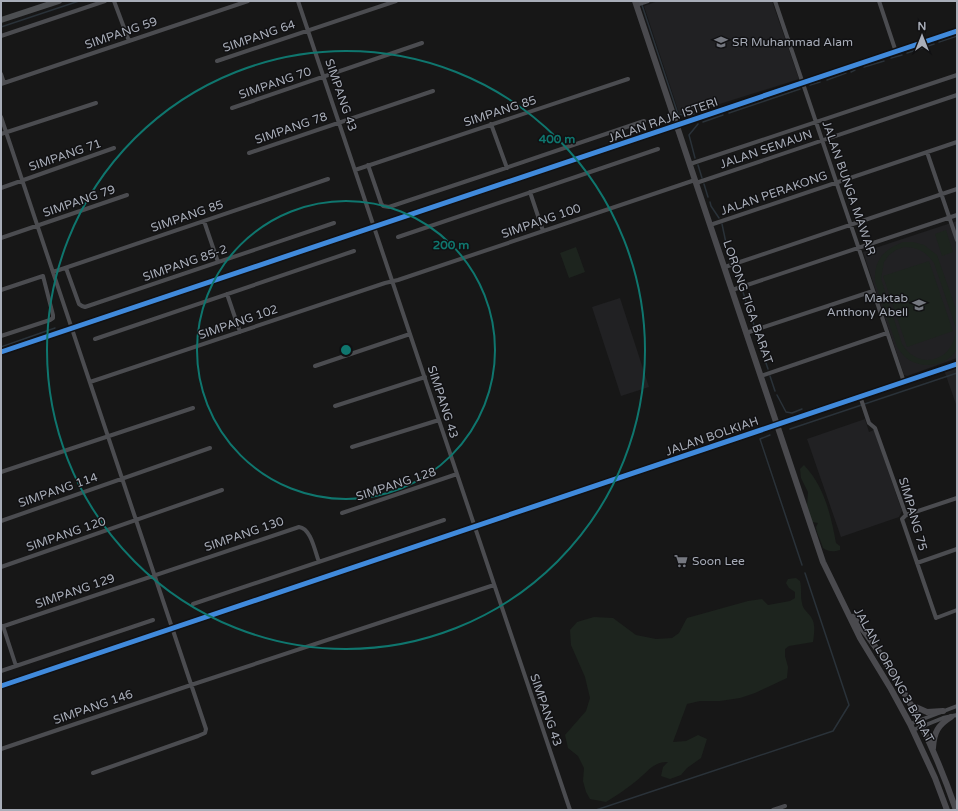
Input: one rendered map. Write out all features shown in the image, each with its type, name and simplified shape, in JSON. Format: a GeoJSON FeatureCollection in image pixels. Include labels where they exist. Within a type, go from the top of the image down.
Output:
{"type":"FeatureCollection","features":[{"type":"Feature","properties":{"kind":"main road"},"geometry":{"type":"LineString","coordinates":[[1,20],[59,1]]}},
{"type":"Feature","properties":{"kind":"main road","name":"LORONG TIGA BARAT"},"geometry":{"type":"LineString","coordinates":[[636,3],[823,562],[845,608]]}},
{"type":"Feature","properties":{"kind":"main road","name":"JALAN LORONG 3 BARAT"},"geometry":{"type":"LineString","coordinates":[[845,608],[866,634],[921,723],[933,748],[956,810]]}},
{"type":"Feature","properties":{"kind":"main road","name":"JALAN LORONG 3 BARAT"},"geometry":{"type":"LineString","coordinates":[[845,608],[860,638],[912,727],[935,778],[947,810]]}},
{"type":"Feature","properties":{"kind":"main road"},"geometry":{"type":"LineString","coordinates":[[911,705],[927,712],[943,711]]}},
{"type":"Feature","properties":{"kind":"main road"},"geometry":{"type":"LineString","coordinates":[[933,748],[934,733],[938,726],[954,716]]}},
{"type":"Feature","properties":{"kind":"street"},"geometry":{"type":"LineString","coordinates":[[1,36],[104,1]]}},
{"type":"Feature","properties":{"kind":"street"},"geometry":{"type":"LineString","coordinates":[[114,1],[129,41]]}},
{"type":"Feature","properties":{"kind":"street","name":"SIMPANG 59"},"geometry":{"type":"LineString","coordinates":[[2,83],[248,1]]}},
{"type":"Feature","properties":{"kind":"street","name":"SIMPANG 43"},"geometry":{"type":"LineString","coordinates":[[298,1],[570,810]]}},
{"type":"Feature","properties":{"kind":"street","name":"SIMPANG 64"},"geometry":{"type":"LineString","coordinates":[[217,61],[396,1]]}},
{"type":"Feature","properties":{"kind":"street"},"geometry":{"type":"LineString","coordinates":[[636,3],[648,1]]}},
{"type":"Feature","properties":{"kind":"street","name":"JALAN BUNGA MAWAR"},"geometry":{"type":"LineString","coordinates":[[775,1],[904,382]]}},
{"type":"Feature","properties":{"kind":"street"},"geometry":{"type":"LineString","coordinates":[[879,1],[896,52]]}},
{"type":"Feature","properties":{"kind":"street","name":"JALAN RAJA ISTERI"},"geometry":{"type":"LineString","coordinates":[[1,352],[957,31]]}},
{"type":"Feature","properties":{"kind":"street"},"geometry":{"type":"LineString","coordinates":[[324,77],[422,43]]}},
{"type":"Feature","properties":{"kind":"street"},"geometry":{"type":"LineString","coordinates":[[1,74],[2,83]]}},
{"type":"Feature","properties":{"kind":"street"},"geometry":{"type":"LineString","coordinates":[[690,164],[957,75]]}},
{"type":"Feature","properties":{"kind":"street","name":"SIMPANG 70"},"geometry":{"type":"LineString","coordinates":[[232,108],[324,77]]}},
{"type":"Feature","properties":{"kind":"street","name":"SIMPANG 85"},"geometry":{"type":"LineString","coordinates":[[355,170],[628,79]]}},
{"type":"Feature","properties":{"kind":"street"},"geometry":{"type":"LineString","coordinates":[[339,122],[434,91]]}},
{"type":"Feature","properties":{"kind":"street","name":"JALAN SEMAUN"},"geometry":{"type":"LineString","coordinates":[[696,182],[957,95]]}},
{"type":"Feature","properties":{"kind":"street"},"geometry":{"type":"LineString","coordinates":[[1,134],[96,103]]}},
{"type":"Feature","properties":{"kind":"street"},"geometry":{"type":"LineString","coordinates":[[1,117],[206,729],[205,733],[93,773]]}},
{"type":"Feature","properties":{"kind":"street"},"geometry":{"type":"LineString","coordinates":[[368,165],[382,206],[386,207],[507,168],[644,121]]}},
{"type":"Feature","properties":{"kind":"street","name":"SIMPANG 78"},"geometry":{"type":"LineString","coordinates":[[249,153],[339,122]]}},
{"type":"Feature","properties":{"kind":"street"},"geometry":{"type":"LineString","coordinates":[[491,124],[507,168]]}},
{"type":"Feature","properties":{"kind":"street","name":"JALAN PERAKONG"},"geometry":{"type":"LineString","coordinates":[[710,225],[957,142]]}},
{"type":"Feature","properties":{"kind":"street","name":"SIMPANG 71"},"geometry":{"type":"LineString","coordinates":[[22,180],[114,148]]}},
{"type":"Feature","properties":{"kind":"street"},"geometry":{"type":"LineString","coordinates":[[398,237],[658,149]]}},
{"type":"Feature","properties":{"kind":"street"},"geometry":{"type":"LineString","coordinates":[[927,152],[957,240]]}},
{"type":"Feature","properties":{"kind":"street","name":"SIMPANG 85"},"geometry":{"type":"LineString","coordinates":[[53,272],[328,179]]}},
{"type":"Feature","properties":{"kind":"street"},"geometry":{"type":"LineString","coordinates":[[1,188],[22,180]]}},
{"type":"Feature","properties":{"kind":"street","name":"SIMPANG 100"},"geometry":{"type":"LineString","coordinates":[[393,281],[696,182]]}},
{"type":"Feature","properties":{"kind":"street"},"geometry":{"type":"LineString","coordinates":[[725,267],[957,189]]}},
{"type":"Feature","properties":{"kind":"street"},"geometry":{"type":"LineString","coordinates":[[530,192],[543,231]]}},
{"type":"Feature","properties":{"kind":"street","name":"SIMPANG 79"},"geometry":{"type":"LineString","coordinates":[[38,226],[127,195]]}},
{"type":"Feature","properties":{"kind":"street"},"geometry":{"type":"LineString","coordinates":[[732,290],[957,214]]}},
{"type":"Feature","properties":{"kind":"street"},"geometry":{"type":"LineString","coordinates":[[204,221],[218,262]]}},
{"type":"Feature","properties":{"kind":"street","name":"SIMPANG 85-2"},"geometry":{"type":"LineString","coordinates":[[66,268],[79,304],[85,307],[334,223]]}},
{"type":"Feature","properties":{"kind":"street"},"geometry":{"type":"LineString","coordinates":[[1,238],[38,226]]}},
{"type":"Feature","properties":{"kind":"street"},"geometry":{"type":"LineString","coordinates":[[95,339],[354,251]]}},
{"type":"Feature","properties":{"kind":"street"},"geometry":{"type":"LineString","coordinates":[[1,290],[43,276],[53,313],[53,318],[50,320],[1,336]]}},
{"type":"Feature","properties":{"kind":"street","name":"SIMPANG 102"},"geometry":{"type":"LineString","coordinates":[[90,382],[393,281]]}},
{"type":"Feature","properties":{"kind":"street"},"geometry":{"type":"LineString","coordinates":[[746,333],[873,291]]}},
{"type":"Feature","properties":{"kind":"street"},"geometry":{"type":"LineString","coordinates":[[228,294],[240,332]]}},
{"type":"Feature","properties":{"kind":"street"},"geometry":{"type":"LineString","coordinates":[[761,376],[887,333]]}},
{"type":"Feature","properties":{"kind":"street"},"geometry":{"type":"LineString","coordinates":[[315,366],[410,334]]}},
{"type":"Feature","properties":{"kind":"street","name":"JALAN BOLKIAH"},"geometry":{"type":"LineString","coordinates":[[1,686],[777,425],[861,399],[904,382],[957,364]]}},
{"type":"Feature","properties":{"kind":"street"},"geometry":{"type":"LineString","coordinates":[[335,406],[425,377]]}},
{"type":"Feature","properties":{"kind":"street","name":"SIMPANG 75"},"geometry":{"type":"LineString","coordinates":[[861,399],[869,423],[875,428],[906,515],[902,519],[936,618],[957,610]]}},
{"type":"Feature","properties":{"kind":"street"},"geometry":{"type":"LineString","coordinates":[[1,472],[193,408]]}},
{"type":"Feature","properties":{"kind":"street"},"geometry":{"type":"LineString","coordinates":[[352,447],[439,420]]}},
{"type":"Feature","properties":{"kind":"street","name":"SIMPANG 114"},"geometry":{"type":"LineString","coordinates":[[1,520],[210,448]]}},
{"type":"Feature","properties":{"kind":"street","name":"SIMPANG 128"},"geometry":{"type":"LineString","coordinates":[[342,513],[457,474]]}},
{"type":"Feature","properties":{"kind":"street","name":"SIMPANG 120"},"geometry":{"type":"LineString","coordinates":[[1,567],[222,490]]}},
{"type":"Feature","properties":{"kind":"street"},"geometry":{"type":"LineString","coordinates":[[906,515],[957,498]]}},
{"type":"Feature","properties":{"kind":"street"},"geometry":{"type":"LineString","coordinates":[[193,604],[444,520]]}},
{"type":"Feature","properties":{"kind":"street","name":"SIMPANG 130"},"geometry":{"type":"LineString","coordinates":[[155,575],[299,527],[304,528],[308,532],[319,562]]}},
{"type":"Feature","properties":{"kind":"street"},"geometry":{"type":"LineString","coordinates":[[917,563],[957,549]]}},
{"type":"Feature","properties":{"kind":"street","name":"SIMPANG 129"},"geometry":{"type":"LineString","coordinates":[[2,627],[155,575]]}},
{"type":"Feature","properties":{"kind":"street","name":"SIMPANG 146"},"geometry":{"type":"LineString","coordinates":[[1,749],[494,585]]}},
{"type":"Feature","properties":{"kind":"street"},"geometry":{"type":"LineString","coordinates":[[1,671],[152,620]]}},
{"type":"Feature","properties":{"kind":"street"},"geometry":{"type":"LineString","coordinates":[[2,627],[16,666]]}},
{"type":"Feature","properties":{"kind":"street"},"geometry":{"type":"LineString","coordinates":[[912,727],[943,711],[957,706]]}},
{"type":"Feature","properties":{"kind":"street"},"geometry":{"type":"LineString","coordinates":[[921,723],[954,716]]}},
{"type":"Feature","properties":{"kind":"street"},"geometry":{"type":"LineString","coordinates":[[773,810],[785,806]]}},
{"type":"Feature","properties":{"kind":"shaded area","name":"SR Muhammad Alam"},"geometry":{"type":"Polygon","coordinates":[[[658,1],[772,1],[799,79],[688,114],[679,113],[644,6],[658,1]]]}},
{"type":"Feature","properties":{"kind":"shaded area","name":"Maktab Anthony Abell"},"geometry":{"type":"Polygon","coordinates":[[[957,221],[957,358],[907,376],[904,375],[863,252],[957,221]]]}},
{"type":"Feature","properties":{"kind":"shaded area"},"geometry":{"type":"Polygon","coordinates":[[[946,230],[953,252],[942,256],[935,234],[946,230]]]}},
{"type":"Feature","properties":{"kind":"shaded area"},"geometry":{"type":"Polygon","coordinates":[[[903,242],[913,242],[924,245],[937,255],[957,312],[957,349],[944,362],[931,365],[919,364],[908,359],[897,347],[875,282],[878,262],[885,252],[903,242]],[[904,247],[889,255],[884,262],[881,279],[902,344],[909,353],[917,358],[926,360],[935,359],[943,355],[950,348],[954,339],[956,328],[934,263],[921,251],[904,247]]]}},
{"type":"Feature","properties":{"kind":"shaded area"},"geometry":{"type":"Polygon","coordinates":[[[576,247],[585,272],[569,278],[560,253],[576,247]]]}},
{"type":"Feature","properties":{"kind":"shaded area"},"geometry":{"type":"Polygon","coordinates":[[[929,261],[953,331],[907,347],[883,276],[929,261]]]}},
{"type":"Feature","properties":{"kind":"shaded area"},"geometry":{"type":"Polygon","coordinates":[[[620,298],[649,387],[621,396],[592,307],[620,298]]]}},
{"type":"Feature","properties":{"kind":"shaded area"},"geometry":{"type":"Polygon","coordinates":[[[957,366],[957,407],[944,370],[957,366]]]}},
{"type":"Feature","properties":{"kind":"shaded area"},"geometry":{"type":"Polygon","coordinates":[[[865,419],[869,432],[874,430],[902,511],[899,517],[841,537],[807,439],[865,419]]]}},
{"type":"Feature","properties":{"kind":"shaded area"},"geometry":{"type":"Polygon","coordinates":[[[804,465],[817,482],[826,501],[836,543],[840,546],[840,550],[831,551],[823,548],[816,527],[818,523],[812,522],[807,507],[808,492],[801,478],[800,469],[804,465]]]}},
{"type":"Feature","properties":{"kind":"shaded area"},"geometry":{"type":"Polygon","coordinates":[[[796,578],[800,581],[801,598],[804,609],[813,620],[814,632],[813,642],[789,646],[785,649],[788,667],[787,678],[755,693],[740,698],[720,701],[700,701],[687,704],[673,742],[686,741],[698,735],[707,739],[701,758],[687,768],[681,775],[670,779],[661,776],[663,767],[668,762],[663,762],[654,766],[639,779],[606,802],[590,799],[583,781],[584,768],[578,756],[568,748],[565,735],[586,711],[590,698],[585,677],[571,645],[570,630],[577,622],[594,617],[613,618],[636,635],[656,639],[672,638],[679,633],[687,618],[748,601],[762,599],[768,605],[790,601],[795,598],[795,592],[789,588],[786,583],[788,579],[796,578]]]}},
{"type":"Feature","properties":{"kind":"waterway"},"geometry":{"type":"LineString","coordinates":[[1,27],[79,1]]}},
{"type":"Feature","properties":{"kind":"waterway"},"geometry":{"type":"LineString","coordinates":[[642,5],[678,114],[689,116],[694,114]]}},
{"type":"Feature","properties":{"kind":"waterway"},"geometry":{"type":"LineString","coordinates":[[939,42],[957,36]]}},
{"type":"Feature","properties":{"kind":"waterway"},"geometry":{"type":"LineString","coordinates":[[907,53],[934,44]]}},
{"type":"Feature","properties":{"kind":"waterway"},"geometry":{"type":"LineString","coordinates":[[891,58],[902,55]]}},
{"type":"Feature","properties":{"kind":"waterway"},"geometry":{"type":"LineString","coordinates":[[864,67],[884,61]]}},
{"type":"Feature","properties":{"kind":"waterway"},"geometry":{"type":"LineString","coordinates":[[851,72],[855,70]]}},
{"type":"Feature","properties":{"kind":"waterway"},"geometry":{"type":"LineString","coordinates":[[827,80],[846,73]]}},
{"type":"Feature","properties":{"kind":"waterway"},"geometry":{"type":"LineString","coordinates":[[810,85],[820,82]]}},
{"type":"Feature","properties":{"kind":"waterway"},"geometry":{"type":"LineString","coordinates":[[729,113],[800,89]]}},
{"type":"Feature","properties":{"kind":"waterway"},"geometry":{"type":"LineString","coordinates":[[703,122],[723,115]]}},
{"type":"Feature","properties":{"kind":"waterway"},"geometry":{"type":"LineString","coordinates":[[695,158],[689,135],[698,124]]}},
{"type":"Feature","properties":{"kind":"waterway"},"geometry":{"type":"LineString","coordinates":[[698,165],[702,178]]}},
{"type":"Feature","properties":{"kind":"waterway"},"geometry":{"type":"LineString","coordinates":[[704,184],[708,197]]}},
{"type":"Feature","properties":{"kind":"waterway"},"geometry":{"type":"LineString","coordinates":[[710,202],[719,218]]}},
{"type":"Feature","properties":{"kind":"waterway"},"geometry":{"type":"LineString","coordinates":[[722,224],[726,243]]}},
{"type":"Feature","properties":{"kind":"waterway"},"geometry":{"type":"LineString","coordinates":[[728,248],[732,262]]}},
{"type":"Feature","properties":{"kind":"waterway"},"geometry":{"type":"LineString","coordinates":[[734,267],[739,282]]}},
{"type":"Feature","properties":{"kind":"waterway"},"geometry":{"type":"LineString","coordinates":[[743,292],[748,308]]}},
{"type":"Feature","properties":{"kind":"waterway"},"geometry":{"type":"LineString","coordinates":[[750,313],[755,328]]}},
{"type":"Feature","properties":{"kind":"waterway"},"geometry":{"type":"LineString","coordinates":[[1,347],[55,328]]}},
{"type":"Feature","properties":{"kind":"waterway"},"geometry":{"type":"LineString","coordinates":[[757,333],[761,349]]}},
{"type":"Feature","properties":{"kind":"waterway"},"geometry":{"type":"LineString","coordinates":[[763,354],[768,369]]}},
{"type":"Feature","properties":{"kind":"waterway"},"geometry":{"type":"LineString","coordinates":[[790,429],[957,373]]}},
{"type":"Feature","properties":{"kind":"waterway"},"geometry":{"type":"LineString","coordinates":[[770,376],[775,391]]}},
{"type":"Feature","properties":{"kind":"waterway"},"geometry":{"type":"LineString","coordinates":[[777,395],[786,412],[792,413],[802,409]]}},
{"type":"Feature","properties":{"kind":"waterway"},"geometry":{"type":"LineString","coordinates":[[770,435],[760,439],[802,565]]}},
{"type":"Feature","properties":{"kind":"waterway"},"geometry":{"type":"LineString","coordinates":[[596,810],[833,731],[849,705],[805,573]]}},
{"type":"Feature","properties":{"kind":"cycle path"},"geometry":{"type":"LineString","coordinates":[[1,352],[957,31]]}},
{"type":"Feature","properties":{"kind":"cycle path"},"geometry":{"type":"LineString","coordinates":[[1,686],[957,364]]}},
{"type":"Feature","properties":{"kind":"place","name":"SR Muhammad Alam"},"geometry":{"type":"Point","coordinates":[721,42]}},
{"type":"Feature","properties":{"kind":"place","name":"Maktab Anthony Abell"},"geometry":{"type":"Point","coordinates":[919,305]}},
{"type":"Feature","properties":{"kind":"place","name":"Soon Lee"},"geometry":{"type":"Point","coordinates":[681,561]}}]}
